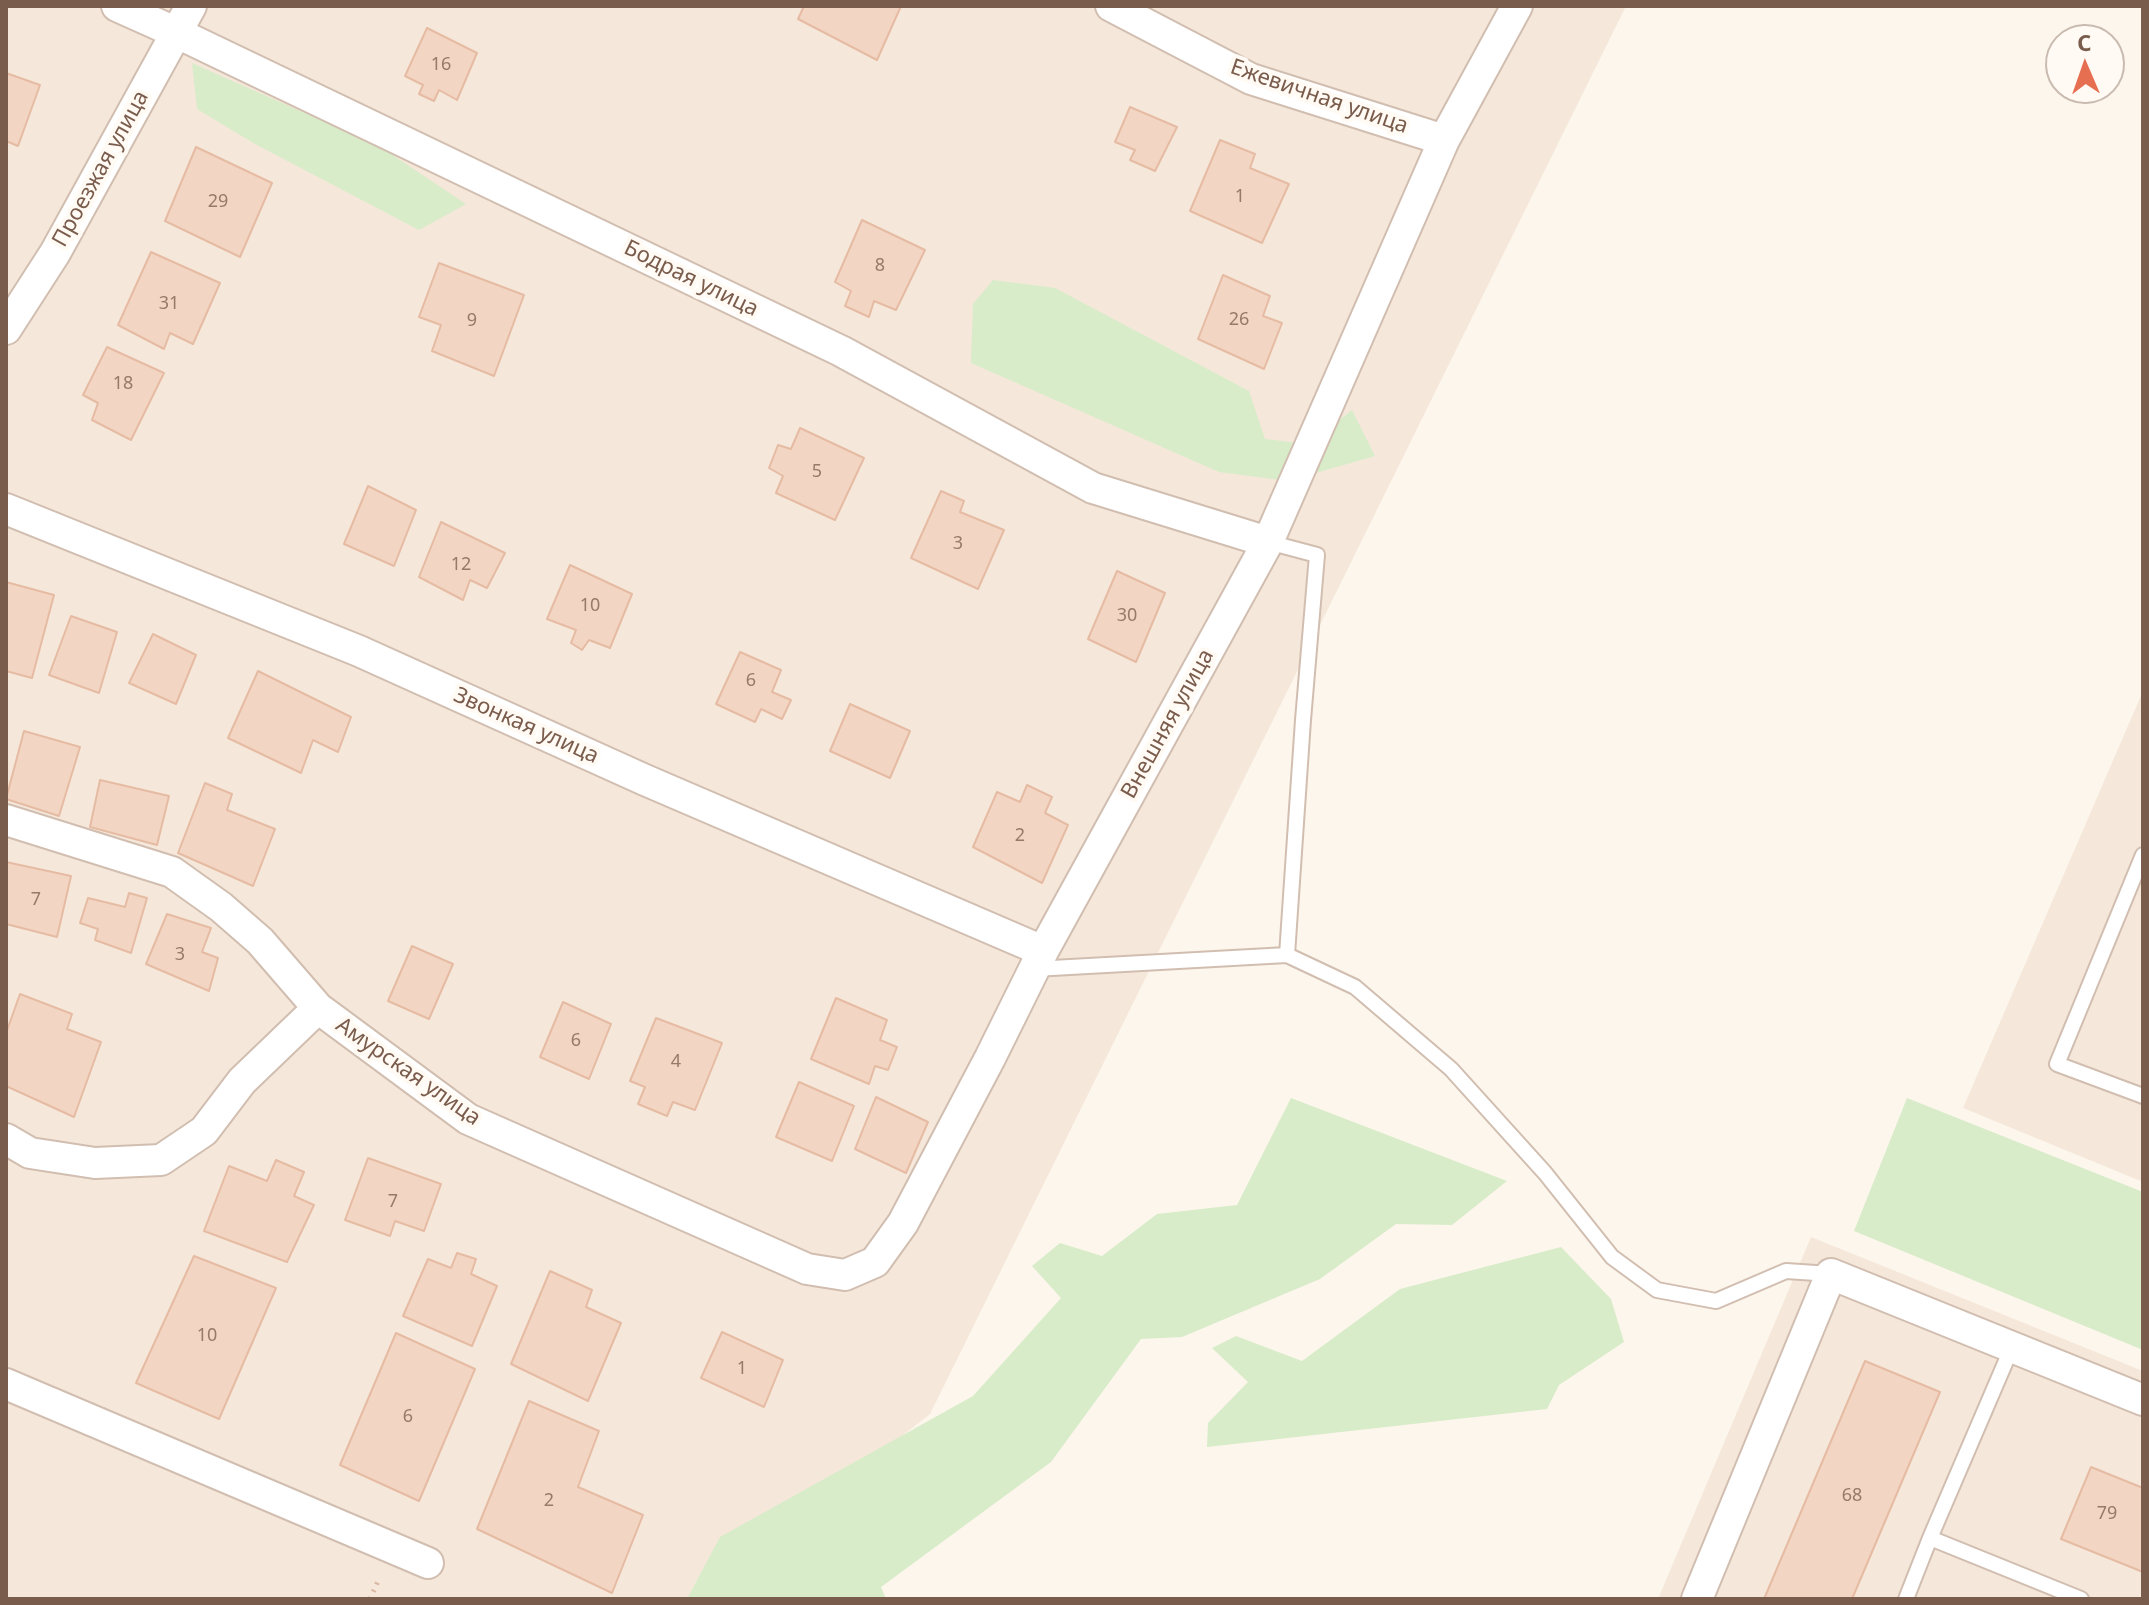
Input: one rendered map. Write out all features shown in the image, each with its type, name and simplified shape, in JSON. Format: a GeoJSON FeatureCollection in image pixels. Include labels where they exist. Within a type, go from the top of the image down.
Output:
{"type":"FeatureCollection","features":[{"type":"Feature","properties":{"kind":"street","name":"Бодрая улица"},"geometry":{"type":"LineString","coordinates":[[117,6],[841,351],[1093,488],[1268,542]]}},
{"type":"Feature","properties":{"kind":"street","name":"Проезжая улица"},"geometry":{"type":"LineString","coordinates":[[6,329],[55,253],[191,6]]}},
{"type":"Feature","properties":{"kind":"street","name":"Ежевичная улица"},"geometry":{"type":"LineString","coordinates":[[1111,6],[1251,79],[1444,140]]}},
{"type":"Feature","properties":{"kind":"street","name":"Внешняя улица"},"geometry":{"type":"LineString","coordinates":[[845,1275],[875,1262],[903,1223],[1038,960],[1268,542],[1444,140],[1517,6]]}},
{"type":"Feature","properties":{"kind":"street","name":"Звонкая улица"},"geometry":{"type":"LineString","coordinates":[[6,509],[359,651],[1038,960]]}},
{"type":"Feature","properties":{"kind":"street","name":"Амурская улица"},"geometry":{"type":"LineString","coordinates":[[6,820],[172,872],[221,907],[260,941],[318,1008],[468,1119],[807,1269],[845,1275]]}},
{"type":"Feature","properties":{"kind":"street"},"geometry":{"type":"LineString","coordinates":[[6,1139],[30,1153],[95,1163],[161,1160],[204,1131],[242,1081],[318,1008]]}},
{"type":"Feature","properties":{"kind":"street"},"geometry":{"type":"LineString","coordinates":[[1697,1599],[1831,1274],[2143,1400]]}},
{"type":"Feature","properties":{"kind":"street"},"geometry":{"type":"LineString","coordinates":[[6,1384],[428,1563]]}},
{"type":"Feature","properties":{"kind":"lane"},"geometry":{"type":"LineString","coordinates":[[1268,542],[1317,555],[1287,955]]}},
{"type":"Feature","properties":{"kind":"lane"},"geometry":{"type":"LineString","coordinates":[[2143,855],[2057,1064],[2143,1096]]}},
{"type":"Feature","properties":{"kind":"lane"},"geometry":{"type":"LineString","coordinates":[[1038,960],[1287,955],[1355,987],[1451,1069],[1545,1173],[1612,1257],[1657,1290],[1716,1301],[1786,1271],[1831,1274]]}},
{"type":"Feature","properties":{"kind":"lane"},"geometry":{"type":"LineString","coordinates":[[1906,1599],[2012,1347]]}},
{"type":"Feature","properties":{"kind":"lane"},"geometry":{"type":"LineString","coordinates":[[1930,1538],[2081,1599]]}},
{"type":"Feature","properties":{"kind":"shaded area"},"geometry":{"type":"Polygon","coordinates":[[[6,6],[1626,6],[930,1414],[694,1599],[6,1599],[6,6]]]}},
{"type":"Feature","properties":{"kind":"shaded area"},"geometry":{"type":"Polygon","coordinates":[[[2143,691],[2143,1182],[1963,1108],[2143,691]]]}},
{"type":"Feature","properties":{"kind":"shaded area"},"geometry":{"type":"Polygon","coordinates":[[[1811,1237],[2143,1371],[2143,1599],[1658,1599],[1811,1237]]]}},
{"type":"Feature","properties":{"kind":"green space"},"geometry":{"type":"Polygon","coordinates":[[[192,63],[379,146],[466,204],[419,230],[255,144],[197,109],[192,63]]]}},
{"type":"Feature","properties":{"kind":"green space"},"geometry":{"type":"Polygon","coordinates":[[[993,280],[1055,288],[1249,391],[1265,439],[1309,444],[1352,410],[1375,456],[1288,481],[1219,472],[971,363],[973,304],[993,280]]]}},
{"type":"Feature","properties":{"kind":"green space"},"geometry":{"type":"Polygon","coordinates":[[[1291,1098],[1507,1181],[1452,1225],[1396,1224],[1320,1279],[1182,1337],[1141,1339],[1051,1462],[881,1587],[886,1599],[687,1599],[720,1537],[973,1396],[1061,1298],[1032,1266],[1060,1243],[1102,1256],[1157,1214],[1237,1205],[1291,1098]]]}},
{"type":"Feature","properties":{"kind":"green space"},"geometry":{"type":"Polygon","coordinates":[[[1907,1098],[2143,1192],[2143,1350],[1854,1231],[1907,1098]]]}},
{"type":"Feature","properties":{"kind":"green space"},"geometry":{"type":"Polygon","coordinates":[[[1561,1247],[1611,1299],[1624,1342],[1559,1385],[1547,1409],[1207,1447],[1208,1423],[1248,1382],[1212,1348],[1236,1336],[1302,1361],[1400,1289],[1561,1247]]]}},
{"type":"Feature","properties":{"kind":"building"},"geometry":{"type":"Polygon","coordinates":[[[804,6],[901,6],[877,60],[798,19],[804,6]]]}},
{"type":"Feature","properties":{"kind":"building"},"geometry":{"type":"Polygon","coordinates":[[[427,28],[477,53],[457,100],[439,90],[434,101],[419,94],[423,85],[405,76],[427,28]]]}},
{"type":"Feature","properties":{"kind":"building"},"geometry":{"type":"Polygon","coordinates":[[[6,73],[40,85],[18,146],[6,141],[6,73]]]}},
{"type":"Feature","properties":{"kind":"building"},"geometry":{"type":"Polygon","coordinates":[[[1130,107],[1177,127],[1155,171],[1130,160],[1135,150],[1115,142],[1130,107]]]}},
{"type":"Feature","properties":{"kind":"building"},"geometry":{"type":"Polygon","coordinates":[[[1220,140],[1255,154],[1250,168],[1289,184],[1262,243],[1190,211],[1220,140]]]}},
{"type":"Feature","properties":{"kind":"building"},"geometry":{"type":"Polygon","coordinates":[[[196,147],[272,183],[240,257],[165,221],[196,147]]]}},
{"type":"Feature","properties":{"kind":"building"},"geometry":{"type":"Polygon","coordinates":[[[862,220],[925,250],[896,310],[874,301],[869,317],[845,306],[851,291],[835,282],[862,220]]]}},
{"type":"Feature","properties":{"kind":"building"},"geometry":{"type":"Polygon","coordinates":[[[151,252],[220,283],[193,344],[170,333],[164,349],[118,325],[151,252]]]}},
{"type":"Feature","properties":{"kind":"building"},"geometry":{"type":"Polygon","coordinates":[[[439,263],[524,295],[494,376],[432,351],[441,325],[419,317],[439,263]]]}},
{"type":"Feature","properties":{"kind":"building"},"geometry":{"type":"Polygon","coordinates":[[[1223,275],[1270,296],[1263,316],[1282,323],[1264,369],[1198,339],[1223,275]]]}},
{"type":"Feature","properties":{"kind":"building"},"geometry":{"type":"Polygon","coordinates":[[[107,347],[164,373],[131,440],[92,420],[98,403],[83,395],[107,347]]]}},
{"type":"Feature","properties":{"kind":"building"},"geometry":{"type":"Polygon","coordinates":[[[800,428],[864,458],[835,520],[776,493],[783,476],[769,468],[778,445],[791,449],[800,428]]]}},
{"type":"Feature","properties":{"kind":"building"},"geometry":{"type":"Polygon","coordinates":[[[368,486],[416,510],[394,566],[344,544],[368,486]]]}},
{"type":"Feature","properties":{"kind":"building"},"geometry":{"type":"Polygon","coordinates":[[[941,491],[964,501],[960,512],[1004,530],[978,589],[911,558],[941,491]]]}},
{"type":"Feature","properties":{"kind":"building"},"geometry":{"type":"Polygon","coordinates":[[[441,522],[505,553],[487,588],[470,580],[463,600],[419,577],[441,522]]]}},
{"type":"Feature","properties":{"kind":"building"},"geometry":{"type":"Polygon","coordinates":[[[570,565],[632,594],[610,648],[589,640],[582,650],[571,643],[576,630],[547,619],[570,565]]]}},
{"type":"Feature","properties":{"kind":"building"},"geometry":{"type":"Polygon","coordinates":[[[1117,571],[1165,593],[1136,662],[1088,639],[1117,571]]]}},
{"type":"Feature","properties":{"kind":"building"},"geometry":{"type":"Polygon","coordinates":[[[6,582],[54,595],[32,678],[6,671],[6,582]]]}},
{"type":"Feature","properties":{"kind":"building"},"geometry":{"type":"Polygon","coordinates":[[[71,616],[117,632],[99,693],[49,675],[71,616]]]}},
{"type":"Feature","properties":{"kind":"building"},"geometry":{"type":"Polygon","coordinates":[[[153,634],[196,655],[176,704],[129,683],[153,634]]]}},
{"type":"Feature","properties":{"kind":"building"},"geometry":{"type":"Polygon","coordinates":[[[740,652],[781,670],[772,692],[791,700],[782,719],[761,709],[755,722],[716,704],[740,652]]]}},
{"type":"Feature","properties":{"kind":"building"},"geometry":{"type":"Polygon","coordinates":[[[258,671],[351,717],[338,752],[313,740],[301,773],[228,738],[258,671]]]}},
{"type":"Feature","properties":{"kind":"building"},"geometry":{"type":"Polygon","coordinates":[[[850,704],[910,731],[890,778],[830,751],[850,704]]]}},
{"type":"Feature","properties":{"kind":"building"},"geometry":{"type":"Polygon","coordinates":[[[24,731],[80,747],[59,816],[6,799],[24,731]]]}},
{"type":"Feature","properties":{"kind":"building"},"geometry":{"type":"Polygon","coordinates":[[[100,780],[169,796],[157,845],[90,827],[100,780]]]}},
{"type":"Feature","properties":{"kind":"building"},"geometry":{"type":"Polygon","coordinates":[[[205,783],[232,794],[227,810],[275,829],[253,886],[178,853],[205,783]]]}},
{"type":"Feature","properties":{"kind":"building"},"geometry":{"type":"Polygon","coordinates":[[[1027,785],[1052,797],[1045,813],[1068,825],[1042,883],[973,847],[997,792],[1020,802],[1027,785]]]}},
{"type":"Feature","properties":{"kind":"building"},"geometry":{"type":"Polygon","coordinates":[[[6,862],[71,876],[57,937],[6,924],[6,862]]]}},
{"type":"Feature","properties":{"kind":"building"},"geometry":{"type":"Polygon","coordinates":[[[129,893],[147,898],[131,953],[95,940],[98,929],[80,923],[88,898],[125,907],[129,893]]]}},
{"type":"Feature","properties":{"kind":"building"},"geometry":{"type":"Polygon","coordinates":[[[167,914],[211,928],[202,952],[218,958],[209,991],[146,964],[167,914]]]}},
{"type":"Feature","properties":{"kind":"building"},"geometry":{"type":"Polygon","coordinates":[[[412,946],[453,964],[429,1019],[388,1001],[412,946]]]}},
{"type":"Feature","properties":{"kind":"building"},"geometry":{"type":"Polygon","coordinates":[[[20,994],[72,1014],[67,1029],[101,1042],[74,1117],[6,1086],[6,1033],[20,994]]]}},
{"type":"Feature","properties":{"kind":"building"},"geometry":{"type":"Polygon","coordinates":[[[836,998],[887,1020],[880,1040],[897,1047],[888,1070],[875,1066],[869,1084],[811,1059],[836,998]]]}},
{"type":"Feature","properties":{"kind":"building"},"geometry":{"type":"Polygon","coordinates":[[[563,1002],[611,1024],[589,1079],[540,1057],[563,1002]]]}},
{"type":"Feature","properties":{"kind":"building"},"geometry":{"type":"Polygon","coordinates":[[[656,1018],[722,1043],[695,1110],[673,1102],[667,1116],[638,1104],[645,1087],[630,1081],[656,1018]]]}},
{"type":"Feature","properties":{"kind":"building"},"geometry":{"type":"Polygon","coordinates":[[[799,1082],[854,1106],[832,1161],[776,1137],[799,1082]]]}},
{"type":"Feature","properties":{"kind":"building"},"geometry":{"type":"Polygon","coordinates":[[[876,1097],[928,1122],[906,1173],[855,1149],[876,1097]]]}},
{"type":"Feature","properties":{"kind":"building"},"geometry":{"type":"Polygon","coordinates":[[[368,1158],[441,1184],[424,1231],[395,1221],[390,1236],[345,1220],[368,1158]]]}},
{"type":"Feature","properties":{"kind":"building"},"geometry":{"type":"Polygon","coordinates":[[[276,1160],[304,1172],[294,1196],[314,1205],[287,1262],[204,1231],[229,1166],[267,1181],[276,1160]]]}},
{"type":"Feature","properties":{"kind":"building"},"geometry":{"type":"Polygon","coordinates":[[[457,1253],[476,1259],[471,1274],[497,1286],[472,1346],[403,1316],[428,1259],[451,1268],[457,1253]]]}},
{"type":"Feature","properties":{"kind":"building"},"geometry":{"type":"Polygon","coordinates":[[[194,1256],[276,1288],[219,1419],[136,1383],[194,1256]]]}},
{"type":"Feature","properties":{"kind":"building"},"geometry":{"type":"Polygon","coordinates":[[[550,1271],[592,1290],[586,1307],[621,1323],[588,1401],[511,1364],[550,1271]]]}},
{"type":"Feature","properties":{"kind":"building"},"geometry":{"type":"Polygon","coordinates":[[[722,1332],[783,1360],[764,1407],[701,1378],[722,1332]]]}},
{"type":"Feature","properties":{"kind":"building"},"geometry":{"type":"Polygon","coordinates":[[[396,1333],[475,1369],[419,1501],[340,1465],[396,1333]]]}},
{"type":"Feature","properties":{"kind":"building"},"geometry":{"type":"Polygon","coordinates":[[[1865,1361],[1940,1392],[1852,1599],[1764,1599],[1865,1361]]]}},
{"type":"Feature","properties":{"kind":"building"},"geometry":{"type":"Polygon","coordinates":[[[529,1401],[599,1431],[578,1487],[643,1515],[612,1593],[477,1529],[529,1401]]]}},
{"type":"Feature","properties":{"kind":"building"},"geometry":{"type":"Polygon","coordinates":[[[2091,1467],[2143,1488],[2143,1572],[2061,1539],[2091,1467]]]}}]}
